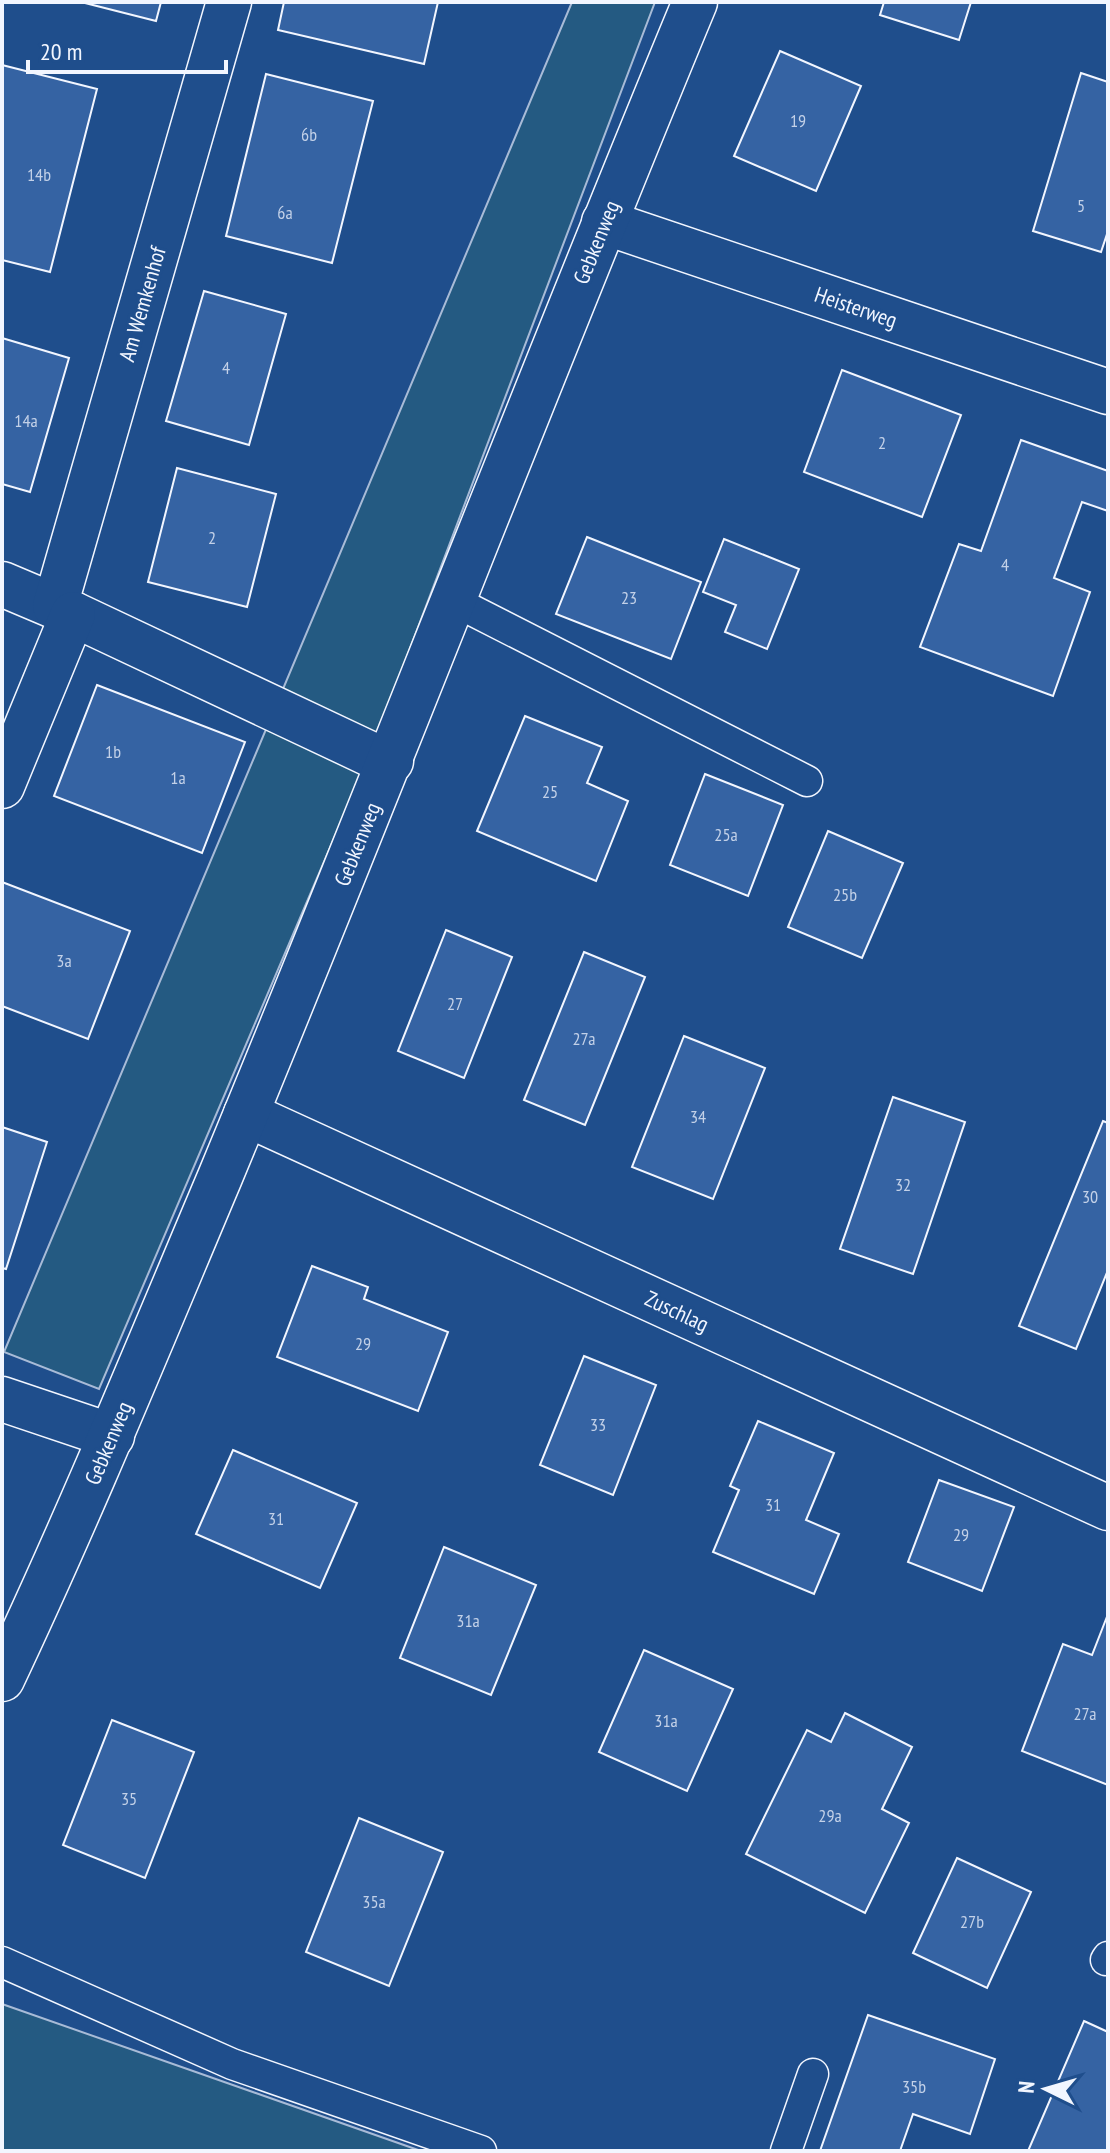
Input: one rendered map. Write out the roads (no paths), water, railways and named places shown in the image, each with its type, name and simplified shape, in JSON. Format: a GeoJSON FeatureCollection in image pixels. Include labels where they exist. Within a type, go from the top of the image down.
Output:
{"type":"FeatureCollection","features":[{"type":"Feature","properties":{"kind":"street","name":"Am Wemkenhof"},"geometry":{"type":"LineString","coordinates":[[2,786],[64,610],[229,2]]}},
{"type":"Feature","properties":{"kind":"street","name":"Gebkenweg"},"geometry":{"type":"LineString","coordinates":[[2,1679],[112,1436],[246,1114],[695,2]]}},
{"type":"Feature","properties":{"kind":"street","name":"Heisterweg"},"geometry":{"type":"LineString","coordinates":[[604,222],[1108,392]]}},
{"type":"Feature","properties":{"kind":"street"},"geometry":{"type":"LineString","coordinates":[[2,584],[391,761]]}},
{"type":"Feature","properties":{"kind":"street","name":"Zuschlag"},"geometry":{"type":"LineString","coordinates":[[246,1114],[1108,1508]]}},
{"type":"Feature","properties":{"kind":"street"},"geometry":{"type":"LineString","coordinates":[[2,1399],[112,1436]]}},
{"type":"Feature","properties":{"kind":"lane"},"geometry":{"type":"LineString","coordinates":[[454,601],[807,781]]}},
{"type":"Feature","properties":{"kind":"lane"},"geometry":{"type":"LineString","coordinates":[[2,1962],[232,2064],[481,2151]]}},
{"type":"Feature","properties":{"kind":"lane"},"geometry":{"type":"LineString","coordinates":[[786,2151],[813,2074]]}}]}
